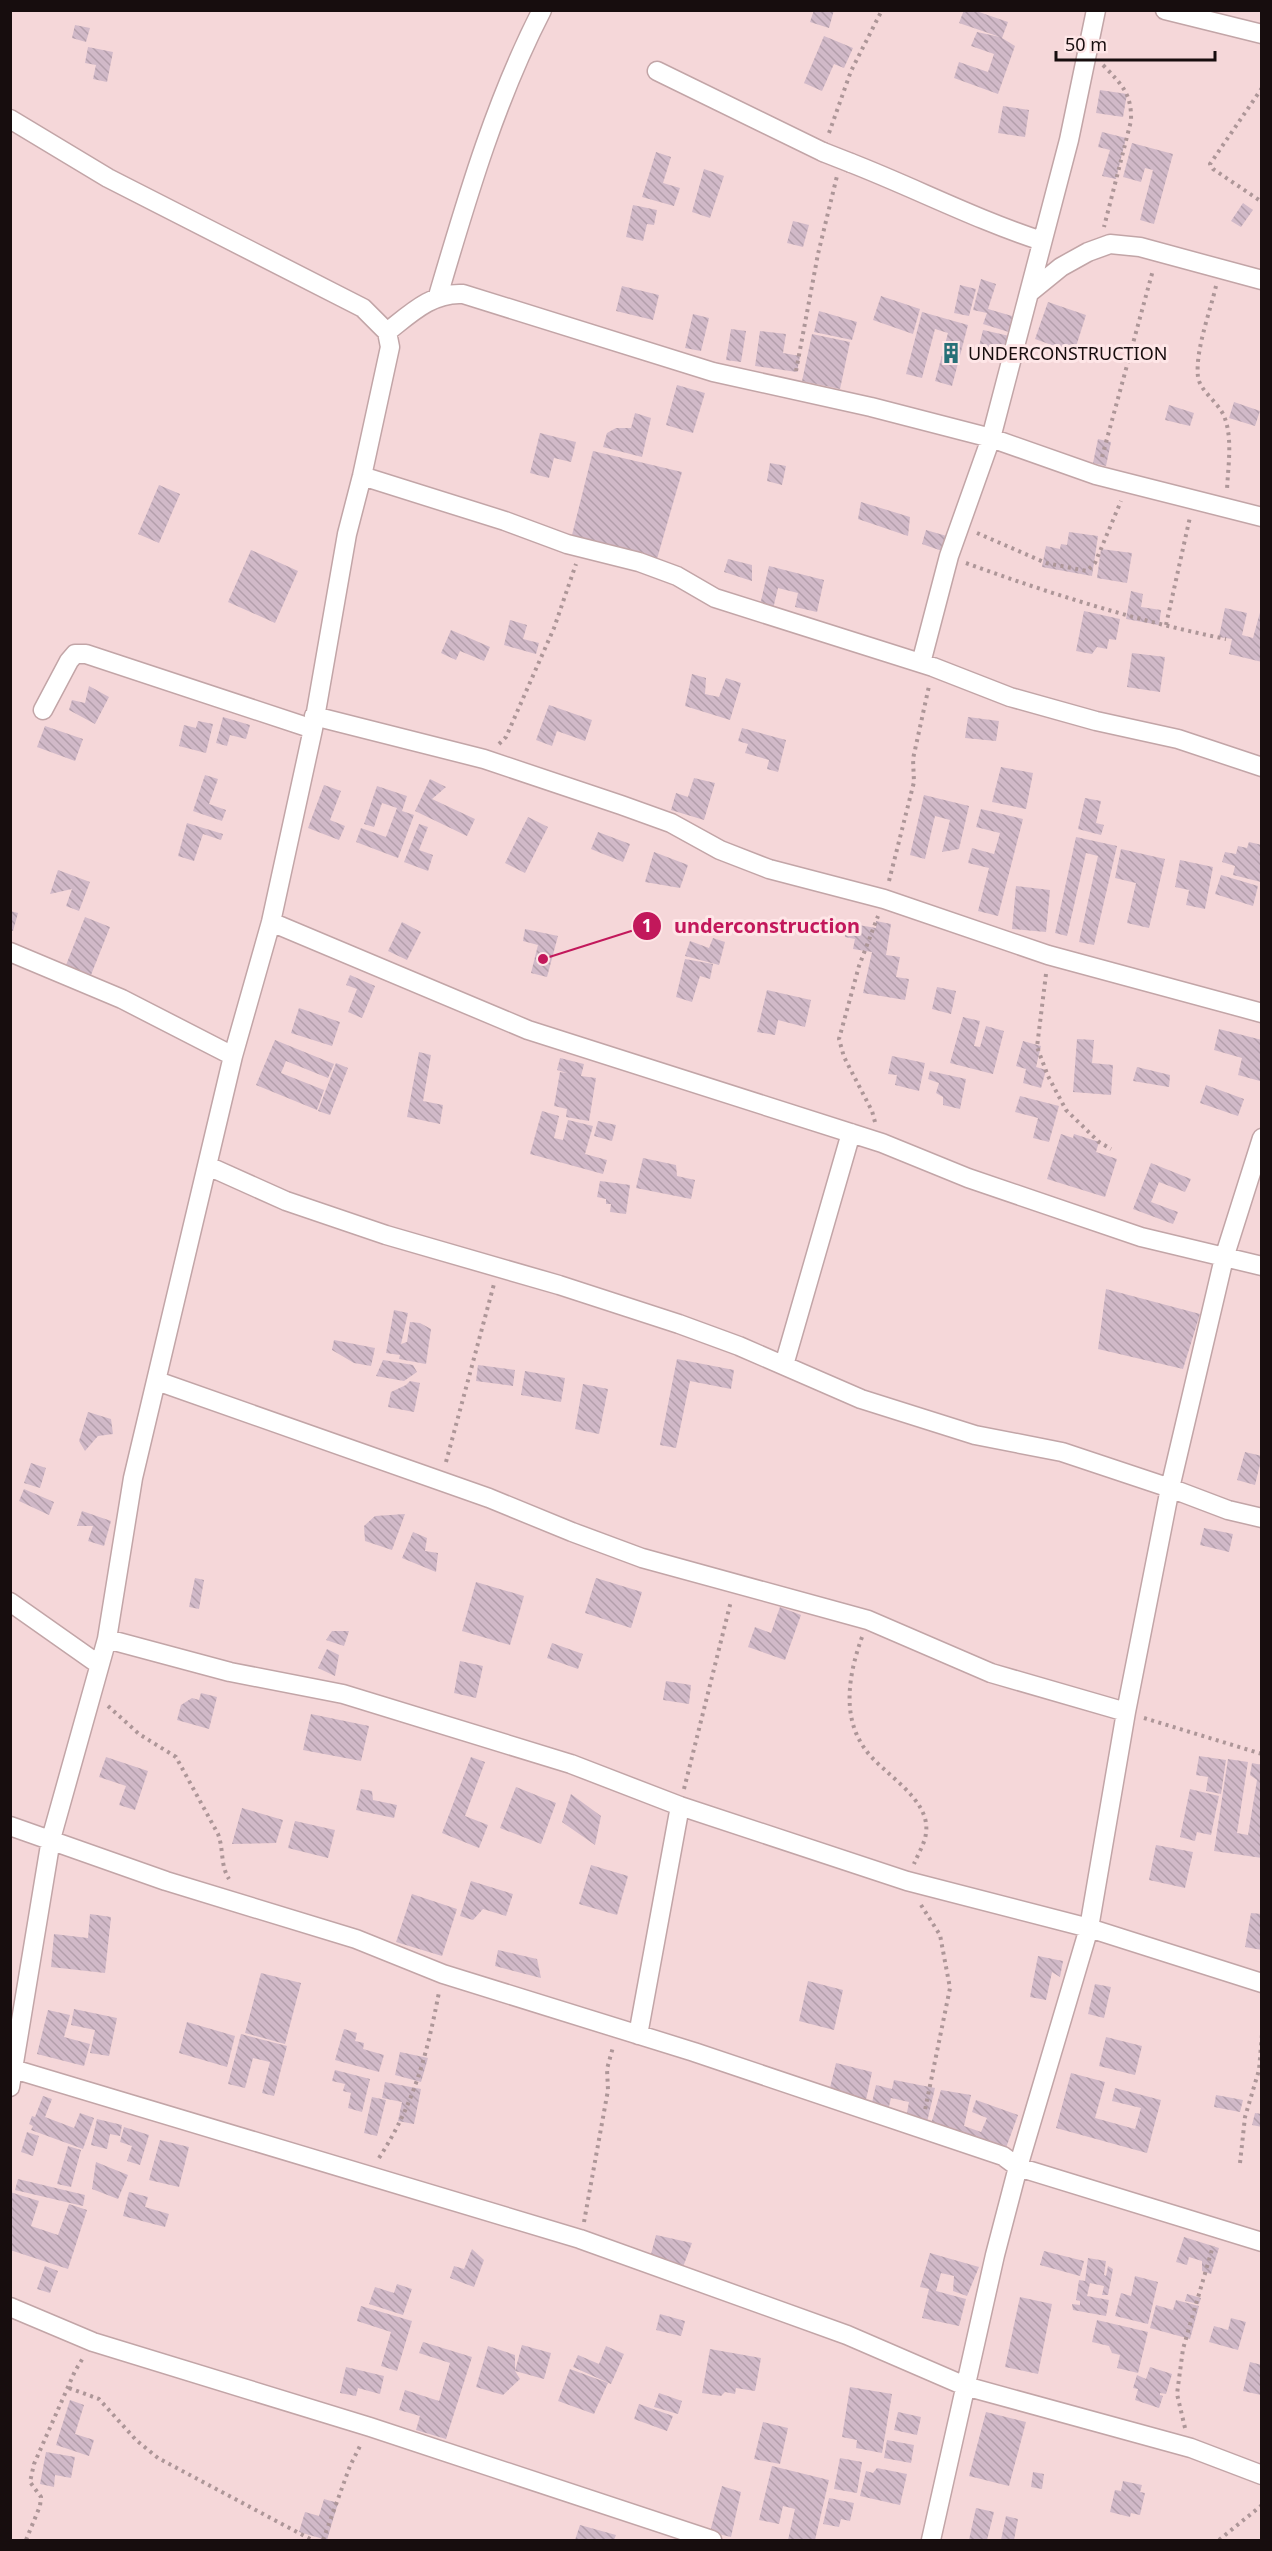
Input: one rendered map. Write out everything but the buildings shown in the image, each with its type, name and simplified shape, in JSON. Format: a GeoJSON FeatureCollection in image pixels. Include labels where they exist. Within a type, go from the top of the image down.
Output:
{"type":"FeatureCollection","features":[{"type":"Feature","properties":{"kind":"street"},"geometry":{"type":"LineString","coordinates":[[438,296],[494,117],[518,57],[542,10]]}},
{"type":"Feature","properties":{"kind":"street"},"geometry":{"type":"LineString","coordinates":[[927,665],[949,556],[991,438],[1069,140],[1096,10]]}},
{"type":"Feature","properties":{"kind":"street"},"geometry":{"type":"LineString","coordinates":[[1165,10],[1262,34]]}},
{"type":"Feature","properties":{"kind":"street"},"geometry":{"type":"LineString","coordinates":[[657,71],[825,147],[844,168],[914,188],[1009,230],[1042,241]]}},
{"type":"Feature","properties":{"kind":"street"},"geometry":{"type":"LineString","coordinates":[[10,120],[108,178],[363,308],[387,332],[390,346],[347,534],[314,722],[271,922],[233,1056],[133,1478],[107,1639],[98,1664],[51,1839],[10,2087]]}},
{"type":"Feature","properties":{"kind":"street"},"geometry":{"type":"LineString","coordinates":[[1029,293],[1061,267],[1110,244],[1122,244],[1158,252],[1262,280]]}},
{"type":"Feature","properties":{"kind":"street"},"geometry":{"type":"LineString","coordinates":[[387,332],[438,296],[451,293],[484,299],[713,372],[991,438],[1096,476],[1193,502],[1262,517]]}},
{"type":"Feature","properties":{"kind":"street"},"geometry":{"type":"LineString","coordinates":[[362,476],[581,547],[639,562],[677,576],[715,598],[927,665],[1010,698],[1178,740],[1262,767]]}},
{"type":"Feature","properties":{"kind":"street"},"geometry":{"type":"LineString","coordinates":[[44,710],[69,661],[75,654],[86,654],[314,722],[484,759],[670,823],[720,850],[769,868],[884,899],[1048,955],[1262,1013]]}},
{"type":"Feature","properties":{"kind":"street"},"geometry":{"type":"LineString","coordinates":[[271,922],[528,1030],[882,1143],[968,1178],[1141,1237],[1262,1266]]}},
{"type":"Feature","properties":{"kind":"street"},"geometry":{"type":"LineString","coordinates":[[10,952],[123,999],[233,1056]]}},
{"type":"Feature","properties":{"kind":"street"},"geometry":{"type":"LineString","coordinates":[[784,1365],[850,1133]]}},
{"type":"Feature","properties":{"kind":"street"},"geometry":{"type":"LineString","coordinates":[[931,2541],[965,2386],[1018,2167],[1089,1928],[1126,1712],[1170,1488],[1224,1258],[1262,1137]]}},
{"type":"Feature","properties":{"kind":"street"},"geometry":{"type":"LineString","coordinates":[[208,1166],[286,1201],[386,1235],[560,1285],[679,1324],[784,1365],[861,1399],[917,1418],[975,1435],[1062,1452],[1228,1510],[1262,1518]]}},
{"type":"Feature","properties":{"kind":"street"},"geometry":{"type":"LineString","coordinates":[[157,1381],[441,1481],[621,1550],[868,1620],[991,1673],[1126,1712]]}},
{"type":"Feature","properties":{"kind":"street"},"geometry":{"type":"LineString","coordinates":[[10,1602],[98,1664]]}},
{"type":"Feature","properties":{"kind":"street"},"geometry":{"type":"LineString","coordinates":[[107,1639],[230,1672],[343,1694],[571,1764],[680,1806],[907,1881],[1089,1928],[1262,1983]]}},
{"type":"Feature","properties":{"kind":"street"},"geometry":{"type":"LineString","coordinates":[[638,2035],[680,1806]]}},
{"type":"Feature","properties":{"kind":"street"},"geometry":{"type":"LineString","coordinates":[[10,1826],[51,1839],[111,1863],[356,1939],[443,1974],[620,2029],[922,2128],[1003,2156],[1018,2167],[1262,2242]]}},
{"type":"Feature","properties":{"kind":"street"},"geometry":{"type":"LineString","coordinates":[[13,2068],[580,2239],[848,2335],[965,2386],[1191,2448],[1262,2475]]}},
{"type":"Feature","properties":{"kind":"street"},"geometry":{"type":"LineString","coordinates":[[10,2307],[93,2342],[370,2427],[712,2541]]}},
{"type":"Feature","properties":{"kind":"path"},"geometry":{"type":"LineString","coordinates":[[825,147],[851,71],[882,10]]}},
{"type":"Feature","properties":{"kind":"path"},"geometry":{"type":"LineString","coordinates":[[1089,47],[1130,96],[1131,106],[1131,121],[1099,248]]}},
{"type":"Feature","properties":{"kind":"path"},"geometry":{"type":"LineString","coordinates":[[1262,88],[1210,164],[1213,169],[1262,202]]}},
{"type":"Feature","properties":{"kind":"path"},"geometry":{"type":"LineString","coordinates":[[790,389],[796,369],[818,254],[844,168]]}},
{"type":"Feature","properties":{"kind":"path"},"geometry":{"type":"LineString","coordinates":[[1096,476],[1158,252]]}},
{"type":"Feature","properties":{"kind":"path"},"geometry":{"type":"LineString","coordinates":[[1220,267],[1198,362],[1198,380],[1223,414],[1227,430],[1229,458],[1225,509]]}},
{"type":"Feature","properties":{"kind":"path"},"geometry":{"type":"LineString","coordinates":[[959,526],[1018,549],[1046,563],[1087,571],[1095,563],[1115,513],[1132,485]]}},
{"type":"Feature","properties":{"kind":"path"},"geometry":{"type":"LineString","coordinates":[[1166,625],[1193,502]]}},
{"type":"Feature","properties":{"kind":"path"},"geometry":{"type":"LineString","coordinates":[[484,759],[506,737],[536,672],[581,547]]}},
{"type":"Feature","properties":{"kind":"path"},"geometry":{"type":"LineString","coordinates":[[949,556],[1076,602],[1226,639]]}},
{"type":"Feature","properties":{"kind":"path"},"geometry":{"type":"LineString","coordinates":[[882,1143],[872,1111],[843,1057],[839,1039],[858,966],[884,899],[900,846],[914,782],[913,759],[927,665]]}},
{"type":"Feature","properties":{"kind":"path"},"geometry":{"type":"LineString","coordinates":[[1048,955],[1037,1047],[1048,1076],[1066,1110],[1100,1142],[1111,1149]]}},
{"type":"Feature","properties":{"kind":"path"},"geometry":{"type":"LineString","coordinates":[[441,1481],[498,1269]]}},
{"type":"Feature","properties":{"kind":"path"},"geometry":{"type":"LineString","coordinates":[[680,1806],[736,1583]]}},
{"type":"Feature","properties":{"kind":"path"},"geometry":{"type":"LineString","coordinates":[[868,1620],[852,1665],[849,1689],[852,1721],[865,1749],[913,1796],[924,1818],[926,1833],[907,1881],[940,1935],[950,1988],[922,2128]]}},
{"type":"Feature","properties":{"kind":"path"},"geometry":{"type":"LineString","coordinates":[[91,1690],[139,1734],[176,1757],[218,1834],[222,1846],[222,1867],[252,1908]]}},
{"type":"Feature","properties":{"kind":"path"},"geometry":{"type":"LineString","coordinates":[[1126,1712],[1262,1754]]}},
{"type":"Feature","properties":{"kind":"path"},"geometry":{"type":"LineString","coordinates":[[368,2175],[406,2113],[429,2042],[443,1974]]}},
{"type":"Feature","properties":{"kind":"path"},"geometry":{"type":"LineString","coordinates":[[580,2239],[608,2090],[607,2068],[620,2029]]}},
{"type":"Feature","properties":{"kind":"path"},"geometry":{"type":"LineString","coordinates":[[1240,2163],[1245,2117],[1259,2070],[1262,2034]]}},
{"type":"Feature","properties":{"kind":"path"},"geometry":{"type":"LineString","coordinates":[[1191,2448],[1177,2394],[1183,2349],[1218,2228]]}},
{"type":"Feature","properties":{"kind":"path"},"geometry":{"type":"LineString","coordinates":[[26,2541],[40,2506],[41,2497],[30,2482],[34,2464],[75,2371],[93,2342]]}},
{"type":"Feature","properties":{"kind":"path"},"geometry":{"type":"LineString","coordinates":[[69,2388],[99,2399],[136,2440],[158,2458],[312,2541]]}},
{"type":"Feature","properties":{"kind":"path"},"geometry":{"type":"LineString","coordinates":[[323,2541],[351,2466],[370,2427]]}},
{"type":"Feature","properties":{"kind":"path"},"geometry":{"type":"LineString","coordinates":[[1219,2541],[1262,2505]]}},
{"type":"Feature","properties":{"kind":"place","name":"UNDERCONSTRUCTION"},"geometry":{"type":"Point","coordinates":[951,353]}},
{"type":"Feature","properties":{"kind":"place","name":"underconstruction"},"geometry":{"type":"Point","coordinates":[543,959]}}]}
